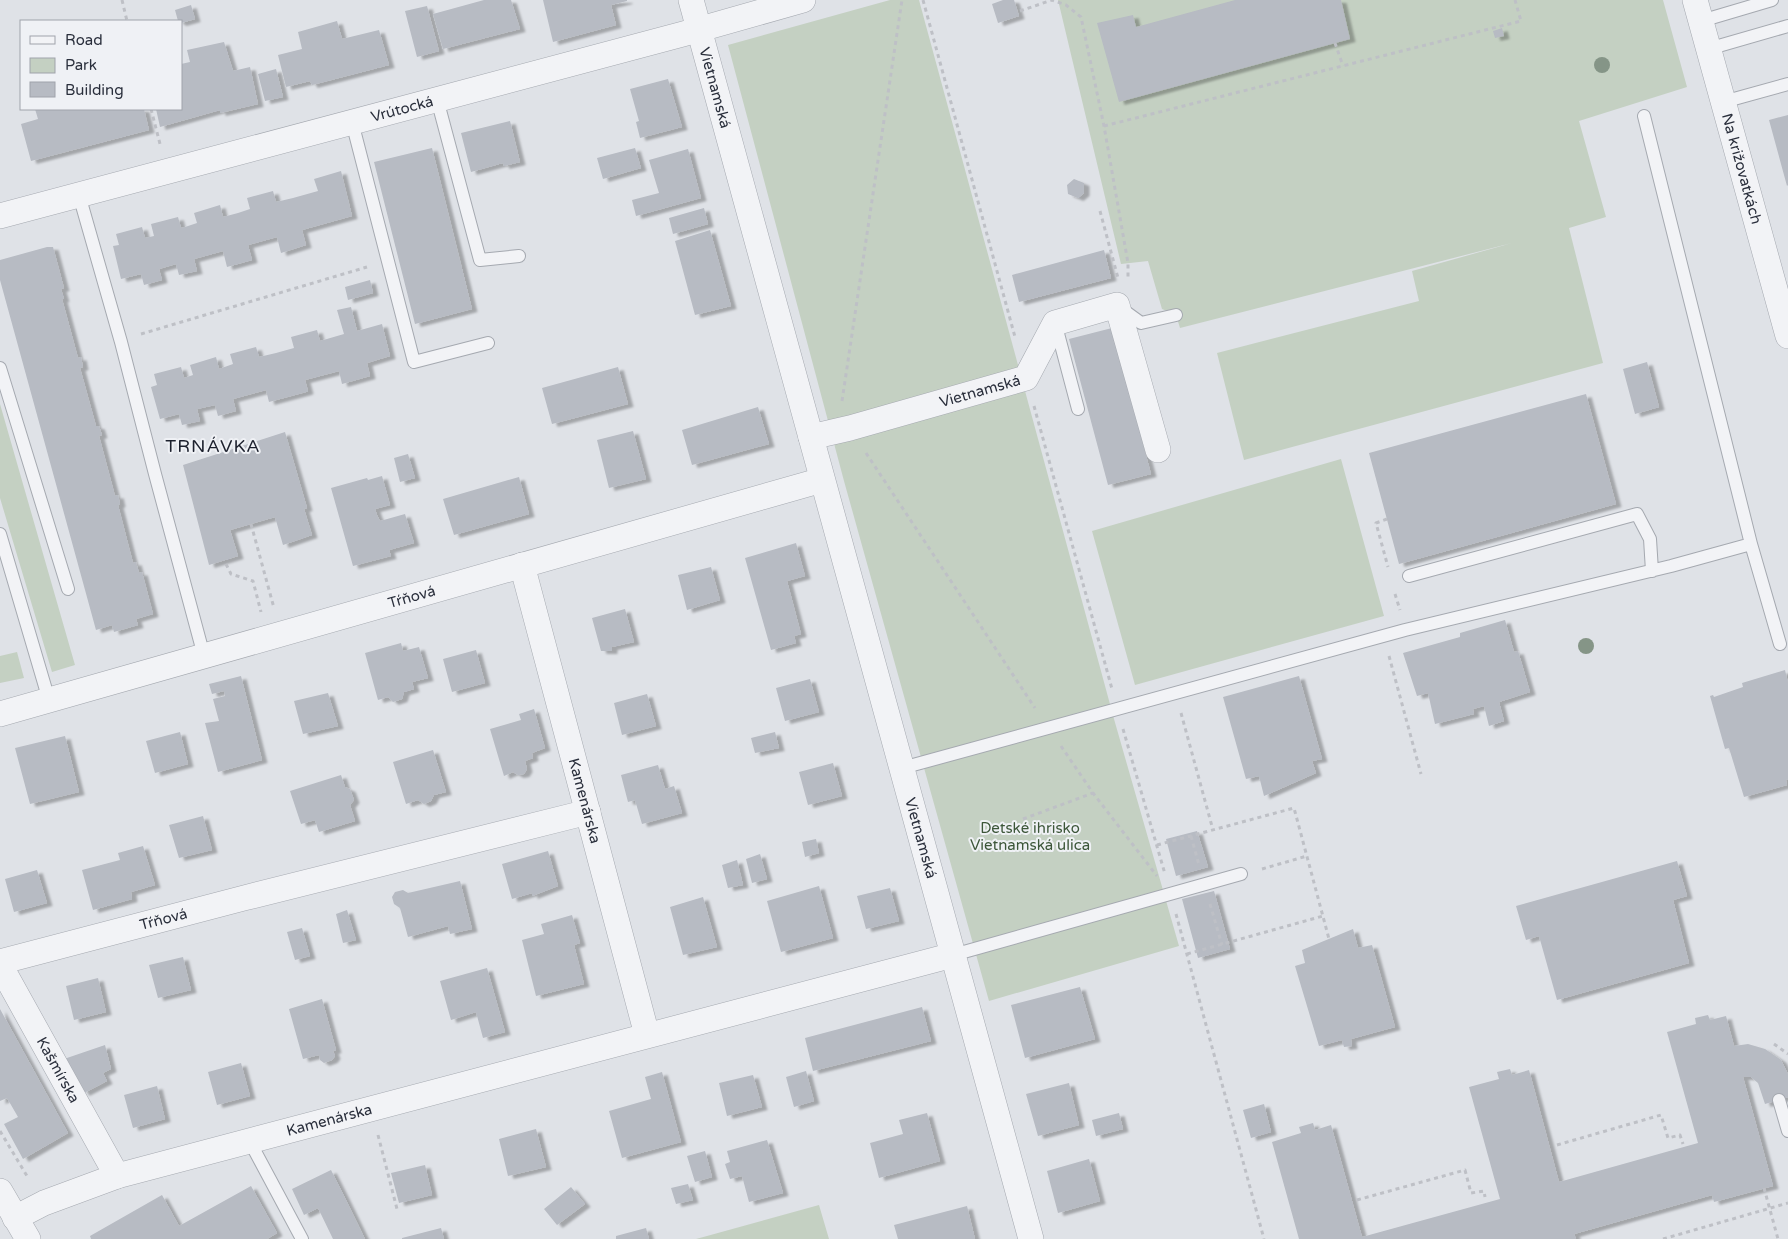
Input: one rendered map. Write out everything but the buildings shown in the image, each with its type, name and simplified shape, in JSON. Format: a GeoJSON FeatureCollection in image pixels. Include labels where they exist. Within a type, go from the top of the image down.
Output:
{"type":"FeatureCollection","features":[{"type":"Feature","properties":{"kind":"street","name":"Vietnamská"},"geometry":{"type":"LineString","coordinates":[[691,0],[1031,1239]]}},
{"type":"Feature","properties":{"kind":"street","name":"Vrútocká"},"geometry":{"type":"LineString","coordinates":[[0,216],[803,0]]}},
{"type":"Feature","properties":{"kind":"street","name":"Na križovatkách"},"geometry":{"type":"LineString","coordinates":[[1698,11],[1788,336]]}},
{"type":"Feature","properties":{"kind":"street"},"geometry":{"type":"LineString","coordinates":[[1055,324],[1116,306],[1158,450]]}},
{"type":"Feature","properties":{"kind":"street","name":"Vietnamská"},"geometry":{"type":"LineString","coordinates":[[811,437],[850,428],[1026,378],[1055,324]]}},
{"type":"Feature","properties":{"kind":"street","name":"Tŕňová"},"geometry":{"type":"LineString","coordinates":[[0,714],[822,480]]}},
{"type":"Feature","properties":{"kind":"street","name":"Kamenárska"},"geometry":{"type":"LineString","coordinates":[[522,565],[647,1036]]}},
{"type":"Feature","properties":{"kind":"street","name":"Tŕňová"},"geometry":{"type":"LineString","coordinates":[[0,964],[244,898],[588,812]]}},
{"type":"Feature","properties":{"kind":"street","name":"Kamenárska"},"geometry":{"type":"LineString","coordinates":[[15,1218],[44,1203],[117,1176],[953,955]]}},
{"type":"Feature","properties":{"kind":"street","name":"Kašmírska"},"geometry":{"type":"LineString","coordinates":[[0,964],[117,1176]]}},
{"type":"Feature","properties":{"kind":"street"},"geometry":{"type":"LineString","coordinates":[[0,1191],[28,1239]]}},
{"type":"Feature","properties":{"kind":"lane"},"geometry":{"type":"LineString","coordinates":[[1698,11],[1772,0]]}},
{"type":"Feature","properties":{"kind":"lane"},"geometry":{"type":"LineString","coordinates":[[1708,49],[1788,26]]}},
{"type":"Feature","properties":{"kind":"lane"},"geometry":{"type":"LineString","coordinates":[[1723,102],[1788,84]]}},
{"type":"Feature","properties":{"kind":"lane"},"geometry":{"type":"LineString","coordinates":[[436,99],[480,260],[519,256]]}},
{"type":"Feature","properties":{"kind":"lane"},"geometry":{"type":"LineString","coordinates":[[1644,116],[1751,544],[1780,644]]}},
{"type":"Feature","properties":{"kind":"lane"},"geometry":{"type":"LineString","coordinates":[[352,122],[414,362],[488,343]]}},
{"type":"Feature","properties":{"kind":"lane"},"geometry":{"type":"LineString","coordinates":[[79,195],[121,342],[204,656]]}},
{"type":"Feature","properties":{"kind":"lane"},"geometry":{"type":"LineString","coordinates":[[1116,306],[1141,322],[1176,315]]}},
{"type":"Feature","properties":{"kind":"lane"},"geometry":{"type":"LineString","coordinates":[[1055,324],[1078,409]]}},
{"type":"Feature","properties":{"kind":"lane"},"geometry":{"type":"LineString","coordinates":[[0,368],[68,589]]}},
{"type":"Feature","properties":{"kind":"lane"},"geometry":{"type":"LineString","coordinates":[[1409,576],[1637,514],[1650,539],[1652,571]]}},
{"type":"Feature","properties":{"kind":"lane"},"geometry":{"type":"LineString","coordinates":[[0,534],[49,700]]}},
{"type":"Feature","properties":{"kind":"lane"},"geometry":{"type":"LineString","coordinates":[[902,768],[1384,636],[1652,571],[1751,544]]}},
{"type":"Feature","properties":{"kind":"lane"},"geometry":{"type":"LineString","coordinates":[[953,955],[1241,874]]}},
{"type":"Feature","properties":{"kind":"lane"},"geometry":{"type":"LineString","coordinates":[[1779,1100],[1788,1131]]}},
{"type":"Feature","properties":{"kind":"lane"},"geometry":{"type":"LineString","coordinates":[[250,1140],[302,1239]]}},
{"type":"Feature","properties":{"kind":"path"},"geometry":{"type":"LineString","coordinates":[[122,0],[127,20]]}},
{"type":"Feature","properties":{"kind":"path"},"geometry":{"type":"LineString","coordinates":[[902,0],[840,410],[850,428],[1093,793],[1171,894]]}},
{"type":"Feature","properties":{"kind":"path"},"geometry":{"type":"LineString","coordinates":[[923,0],[1117,708],[1171,894],[1264,1239]]}},
{"type":"Feature","properties":{"kind":"path"},"geometry":{"type":"LineString","coordinates":[[1020,11],[1052,0],[1066,5],[1081,17],[1104,126],[1128,263]]}},
{"type":"Feature","properties":{"kind":"path"},"geometry":{"type":"LineString","coordinates":[[1104,126],[1520,21],[1515,0]]}},
{"type":"Feature","properties":{"kind":"path"},"geometry":{"type":"LineString","coordinates":[[1335,43],[1343,66]]}},
{"type":"Feature","properties":{"kind":"path"},"geometry":{"type":"LineString","coordinates":[[151,110],[167,171]]}},
{"type":"Feature","properties":{"kind":"path"},"geometry":{"type":"LineString","coordinates":[[1100,211],[1115,265]]}},
{"type":"Feature","properties":{"kind":"path"},"geometry":{"type":"LineString","coordinates":[[137,335],[376,265]]}},
{"type":"Feature","properties":{"kind":"path"},"geometry":{"type":"LineString","coordinates":[[251,524],[274,608]]}},
{"type":"Feature","properties":{"kind":"path"},"geometry":{"type":"LineString","coordinates":[[226,564],[231,574],[253,581],[261,612]]}},
{"type":"Feature","properties":{"kind":"path"},"geometry":{"type":"LineString","coordinates":[[1384,636],[1421,774]]}},
{"type":"Feature","properties":{"kind":"path"},"geometry":{"type":"LineString","coordinates":[[1176,692],[1213,830]]}},
{"type":"Feature","properties":{"kind":"path"},"geometry":{"type":"LineString","coordinates":[[1023,819],[1093,793]]}},
{"type":"Feature","properties":{"kind":"path"},"geometry":{"type":"LineString","coordinates":[[1157,845],[1294,808],[1329,939]]}},
{"type":"Feature","properties":{"kind":"path"},"geometry":{"type":"LineString","coordinates":[[1241,874],[1307,856]]}},
{"type":"Feature","properties":{"kind":"path"},"geometry":{"type":"LineString","coordinates":[[1187,954],[1323,916]]}},
{"type":"Feature","properties":{"kind":"path"},"geometry":{"type":"LineString","coordinates":[[1774,1044],[1788,1054]]}},
{"type":"Feature","properties":{"kind":"path"},"geometry":{"type":"LineString","coordinates":[[1557,1145],[1662,1115],[1668,1138],[1680,1136],[1683,1144]]}},
{"type":"Feature","properties":{"kind":"path"},"geometry":{"type":"LineString","coordinates":[[0,1131],[44,1203]]}},
{"type":"Feature","properties":{"kind":"path"},"geometry":{"type":"LineString","coordinates":[[378,1134],[397,1209]]}},
{"type":"Feature","properties":{"kind":"path"},"geometry":{"type":"LineString","coordinates":[[1358,1200],[1464,1170],[1471,1193],[1484,1191],[1485,1198]]}},
{"type":"Feature","properties":{"kind":"path"},"geometry":{"type":"LineString","coordinates":[[1764,1188],[1778,1239]]}},
{"type":"Feature","properties":{"kind":"path"},"geometry":{"type":"LineString","coordinates":[[1664,1239],[1788,1203]]}},
{"type":"Feature","properties":{"kind":"green space","name":"Detské ihrisko Vietnamská ulica"},"geometry":{"type":"Polygon","coordinates":[[[890,0],[919,0],[1114,719],[1179,946],[989,1001],[844,481],[728,45],[890,0]]]}},
{"type":"Feature","properties":{"kind":"green space"},"geometry":{"type":"Polygon","coordinates":[[[1058,0],[1663,0],[1687,87],[1579,121],[1606,217],[1569,228],[1603,363],[1244,460],[1217,353],[1419,301],[1412,271],[1512,243],[1180,328],[1176,315],[1162,309],[1148,261],[1121,264],[1058,0]]]}},
{"type":"Feature","properties":{"kind":"green space"},"geometry":{"type":"Polygon","coordinates":[[[0,404],[75,665],[52,672],[0,498],[0,404]]]}},
{"type":"Feature","properties":{"kind":"green space"},"geometry":{"type":"Polygon","coordinates":[[[1341,459],[1384,616],[1135,685],[1092,531],[1341,459]]]}},
{"type":"Feature","properties":{"kind":"green space"},"geometry":{"type":"Polygon","coordinates":[[[17,652],[24,678],[0,683],[0,656],[17,652]]]}},
{"type":"Feature","properties":{"kind":"green space"},"geometry":{"type":"Polygon","coordinates":[[[819,1205],[829,1239],[696,1239],[707,1236],[819,1205]]]}},
{"type":"Feature","properties":{"kind":"district","name":"TRNÁVKA"},"geometry":{"type":"Point","coordinates":[213,446]}}]}
